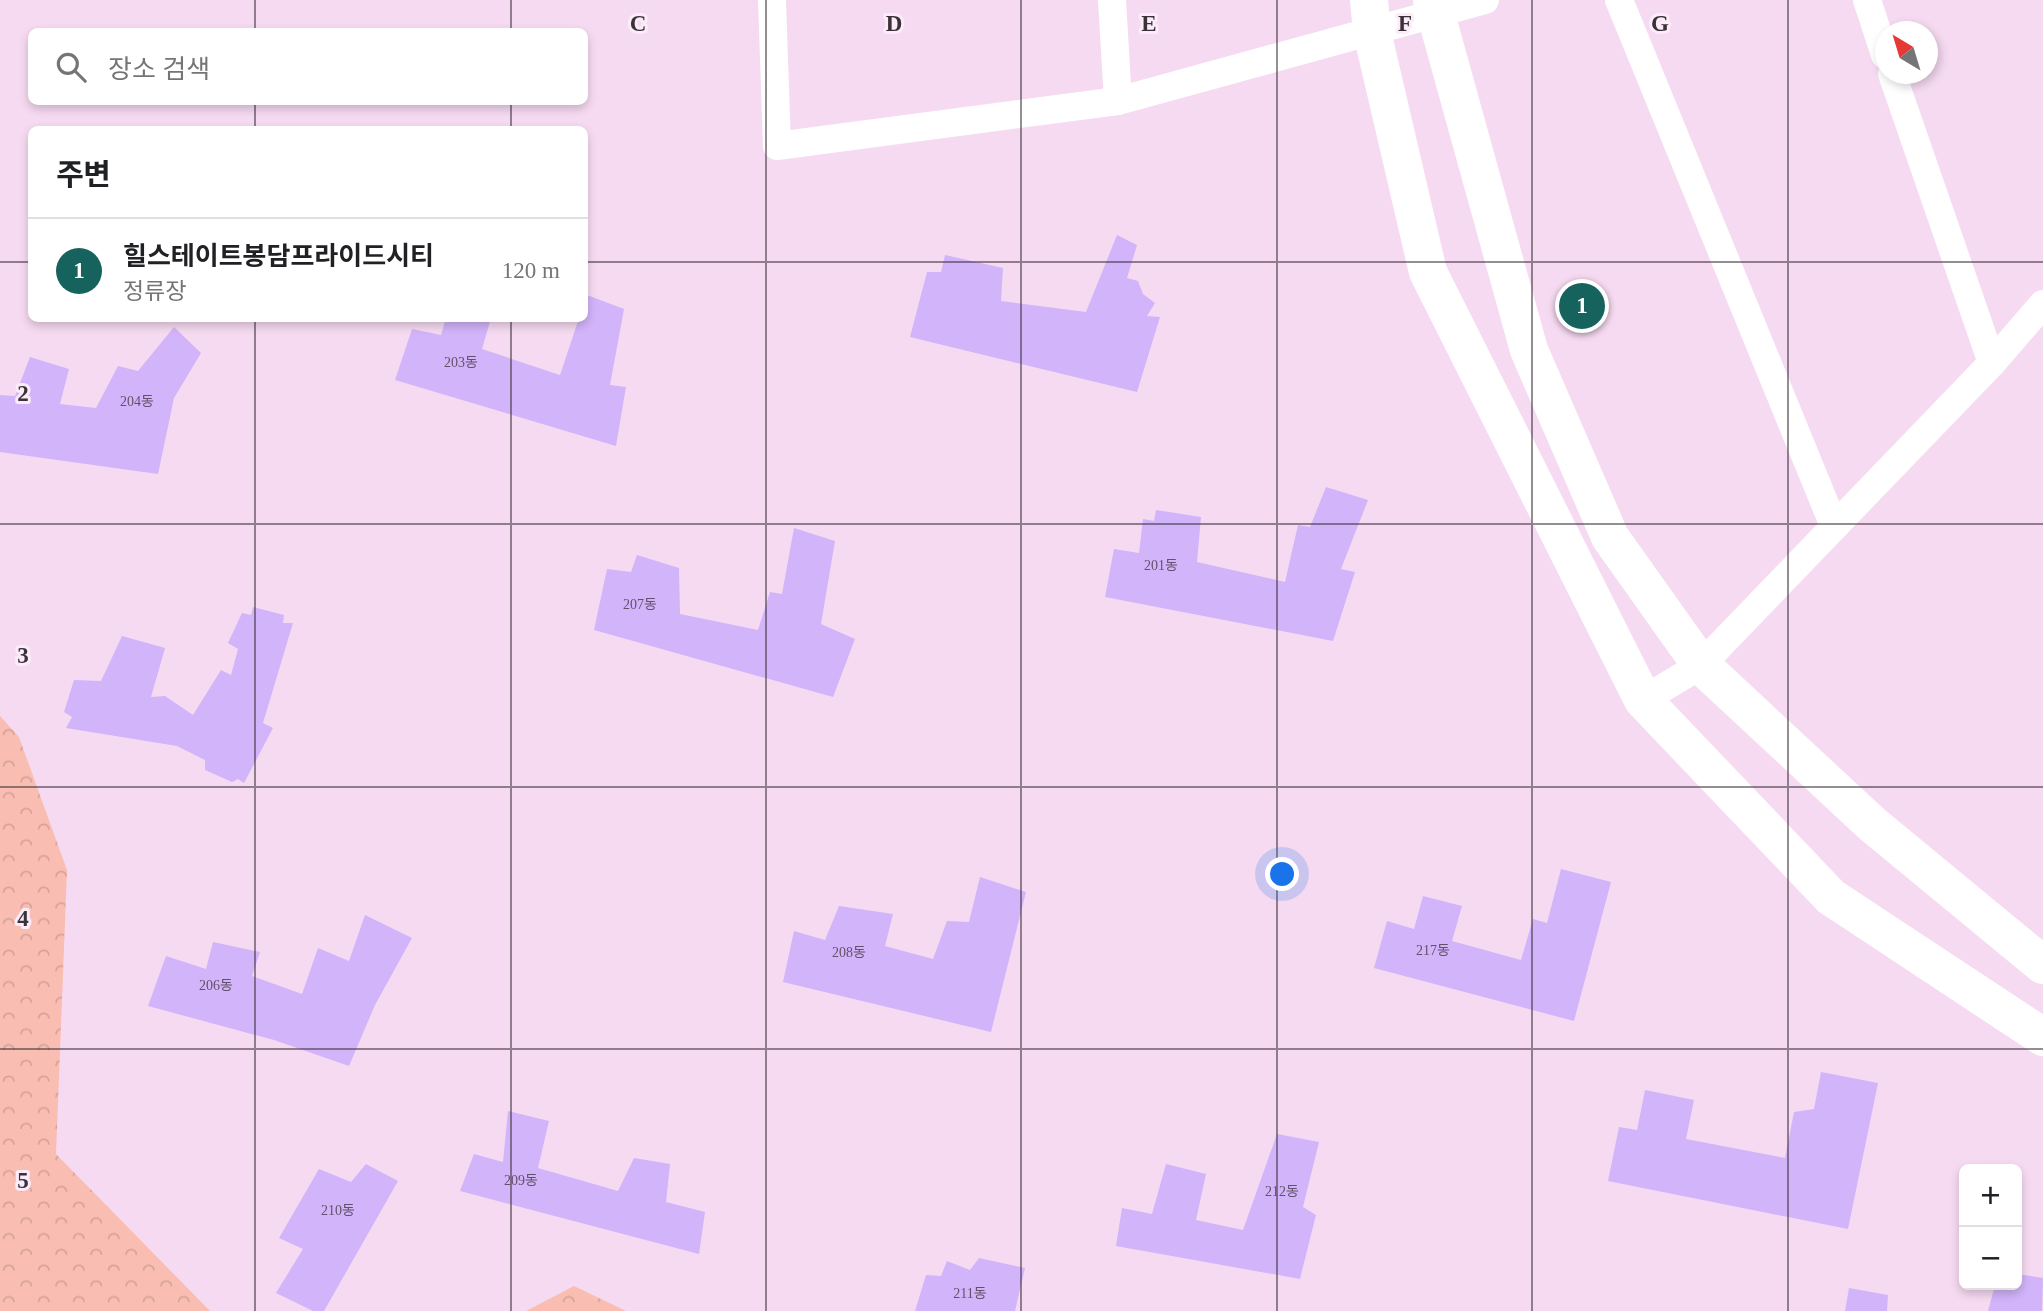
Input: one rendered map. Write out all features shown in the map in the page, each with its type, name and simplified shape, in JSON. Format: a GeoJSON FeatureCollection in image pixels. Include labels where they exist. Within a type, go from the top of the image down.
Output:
{"type":"FeatureCollection","features":[{"type":"Feature","properties":{"kind":"street"},"geometry":{"type":"LineString","coordinates":[[772,0],[777,146],[1118,101],[1371,16],[1485,0]]}},
{"type":"Feature","properties":{"kind":"street"},"geometry":{"type":"LineString","coordinates":[[1112,0],[1118,101]]}},
{"type":"Feature","properties":{"kind":"street"},"geometry":{"type":"LineString","coordinates":[[1619,0],[1834,526]]}},
{"type":"Feature","properties":{"kind":"street"},"geometry":{"type":"LineString","coordinates":[[1867,0],[1875,24]]}},
{"type":"Feature","properties":{"kind":"street"},"geometry":{"type":"LineString","coordinates":[[1433,7],[1529,350],[1610,537],[1702,665],[1872,824],[2043,965]]}},
{"type":"Feature","properties":{"kind":"street"},"geometry":{"type":"LineString","coordinates":[[1371,16],[1428,272],[1643,700],[1831,897],[2043,1037]]}},
{"type":"Feature","properties":{"kind":"street"},"geometry":{"type":"LineString","coordinates":[[1895,84],[1992,363]]}},
{"type":"Feature","properties":{"kind":"street"},"geometry":{"type":"LineString","coordinates":[[1643,700],[1702,665],[1992,363],[2043,304]]}},
{"type":"Feature","properties":{"kind":"green space"},"geometry":{"type":"Polygon","coordinates":[[[0,716],[19,737],[67,870],[56,1154],[210,1311],[0,1311],[0,716]]]}},
{"type":"Feature","properties":{"kind":"green space"},"geometry":{"type":"Polygon","coordinates":[[[574,1286],[626,1311],[526,1311],[574,1286]]]}},
{"type":"Feature","properties":{"kind":"building"},"geometry":{"type":"Polygon","coordinates":[[[1117,235],[1137,245],[1127,278],[1138,281],[1143,294],[1155,303],[1147,316],[1160,317],[1137,392],[910,337],[927,272],[941,272],[945,255],[1003,268],[1001,301],[1086,312],[1117,235]]]}},
{"type":"Feature","properties":{"kind":"building"},"geometry":{"type":"Polygon","coordinates":[[[588,295],[624,309],[610,385],[626,387],[616,446],[395,380],[412,329],[441,335],[445,322],[490,322],[482,349],[560,375],[578,322],[588,322],[588,295]]]}},
{"type":"Feature","properties":{"kind":"building"},"geometry":{"type":"Polygon","coordinates":[[[174,327],[201,353],[174,398],[158,474],[0,452],[0,395],[15,396],[30,357],[69,369],[60,404],[96,408],[118,366],[138,371],[174,327]]]}},
{"type":"Feature","properties":{"kind":"building"},"geometry":{"type":"Polygon","coordinates":[[[1326,487],[1368,500],[1341,569],[1355,572],[1333,641],[1105,597],[1114,549],[1139,553],[1143,519],[1154,521],[1156,510],[1201,517],[1197,562],[1285,582],[1298,525],[1310,527],[1326,487]]]}},
{"type":"Feature","properties":{"kind":"building"},"geometry":{"type":"Polygon","coordinates":[[[794,528],[835,541],[821,624],[855,639],[833,697],[594,630],[607,569],[631,572],[637,555],[679,568],[680,614],[758,630],[770,592],[782,594],[794,528]]]}},
{"type":"Feature","properties":{"kind":"building"},"geometry":{"type":"Polygon","coordinates":[[[253,607],[284,615],[283,623],[293,623],[263,723],[273,728],[244,783],[238,779],[232,782],[205,770],[205,760],[177,746],[66,728],[72,717],[64,712],[74,680],[101,681],[122,636],[165,648],[151,697],[165,696],[193,715],[221,670],[231,675],[238,649],[228,643],[242,613],[251,615],[253,607]]]}},
{"type":"Feature","properties":{"kind":"building"},"geometry":{"type":"Polygon","coordinates":[[[1561,869],[1611,882],[1574,1021],[1374,968],[1387,921],[1414,929],[1423,896],[1462,906],[1452,941],[1521,960],[1533,919],[1547,923],[1561,869]]]}},
{"type":"Feature","properties":{"kind":"building"},"geometry":{"type":"Polygon","coordinates":[[[980,877],[1026,892],[991,1032],[783,982],[794,931],[825,940],[839,906],[893,914],[885,946],[933,959],[947,921],[969,922],[980,877]]]}},
{"type":"Feature","properties":{"kind":"building"},"geometry":{"type":"Polygon","coordinates":[[[365,915],[412,938],[375,1005],[349,1066],[274,1040],[148,1006],[166,956],[206,969],[213,942],[260,952],[252,976],[302,994],[318,948],[349,961],[365,915]]]}},
{"type":"Feature","properties":{"kind":"building"},"geometry":{"type":"Polygon","coordinates":[[[1821,1072],[1878,1083],[1848,1229],[1608,1181],[1619,1127],[1637,1130],[1645,1090],[1694,1100],[1686,1139],[1785,1158],[1794,1112],[1814,1109],[1821,1072]]]}},
{"type":"Feature","properties":{"kind":"building"},"geometry":{"type":"Polygon","coordinates":[[[508,1111],[549,1121],[538,1168],[618,1191],[634,1158],[670,1164],[666,1202],[705,1212],[699,1254],[460,1191],[474,1154],[503,1162],[508,1111]]]}},
{"type":"Feature","properties":{"kind":"building"},"geometry":{"type":"Polygon","coordinates":[[[1277,1134],[1319,1142],[1303,1207],[1316,1215],[1300,1279],[1116,1246],[1122,1208],[1152,1214],[1166,1164],[1206,1174],[1196,1220],[1243,1230],[1277,1134]]]}},
{"type":"Feature","properties":{"kind":"building"},"geometry":{"type":"Polygon","coordinates":[[[366,1164],[398,1181],[324,1311],[313,1311],[276,1293],[303,1249],[279,1238],[319,1169],[351,1182],[366,1164]]]}},
{"type":"Feature","properties":{"kind":"building"},"geometry":{"type":"Polygon","coordinates":[[[979,1258],[1025,1268],[1015,1311],[915,1311],[926,1275],[941,1276],[947,1261],[970,1270],[979,1258]]]}},
{"type":"Feature","properties":{"kind":"building"},"geometry":{"type":"Polygon","coordinates":[[[2022,1275],[2043,1278],[2042,1311],[1988,1311],[1994,1290],[2022,1290],[2022,1275]]]}},
{"type":"Feature","properties":{"kind":"building"},"geometry":{"type":"Polygon","coordinates":[[[1849,1288],[1888,1295],[1887,1311],[1845,1311],[1849,1288]]]}},
{"type":"Feature","properties":{"kind":"place","name":"힐스테이트봉담프라이드시티"},"geometry":{"type":"Point","coordinates":[1582,306]}}]}
